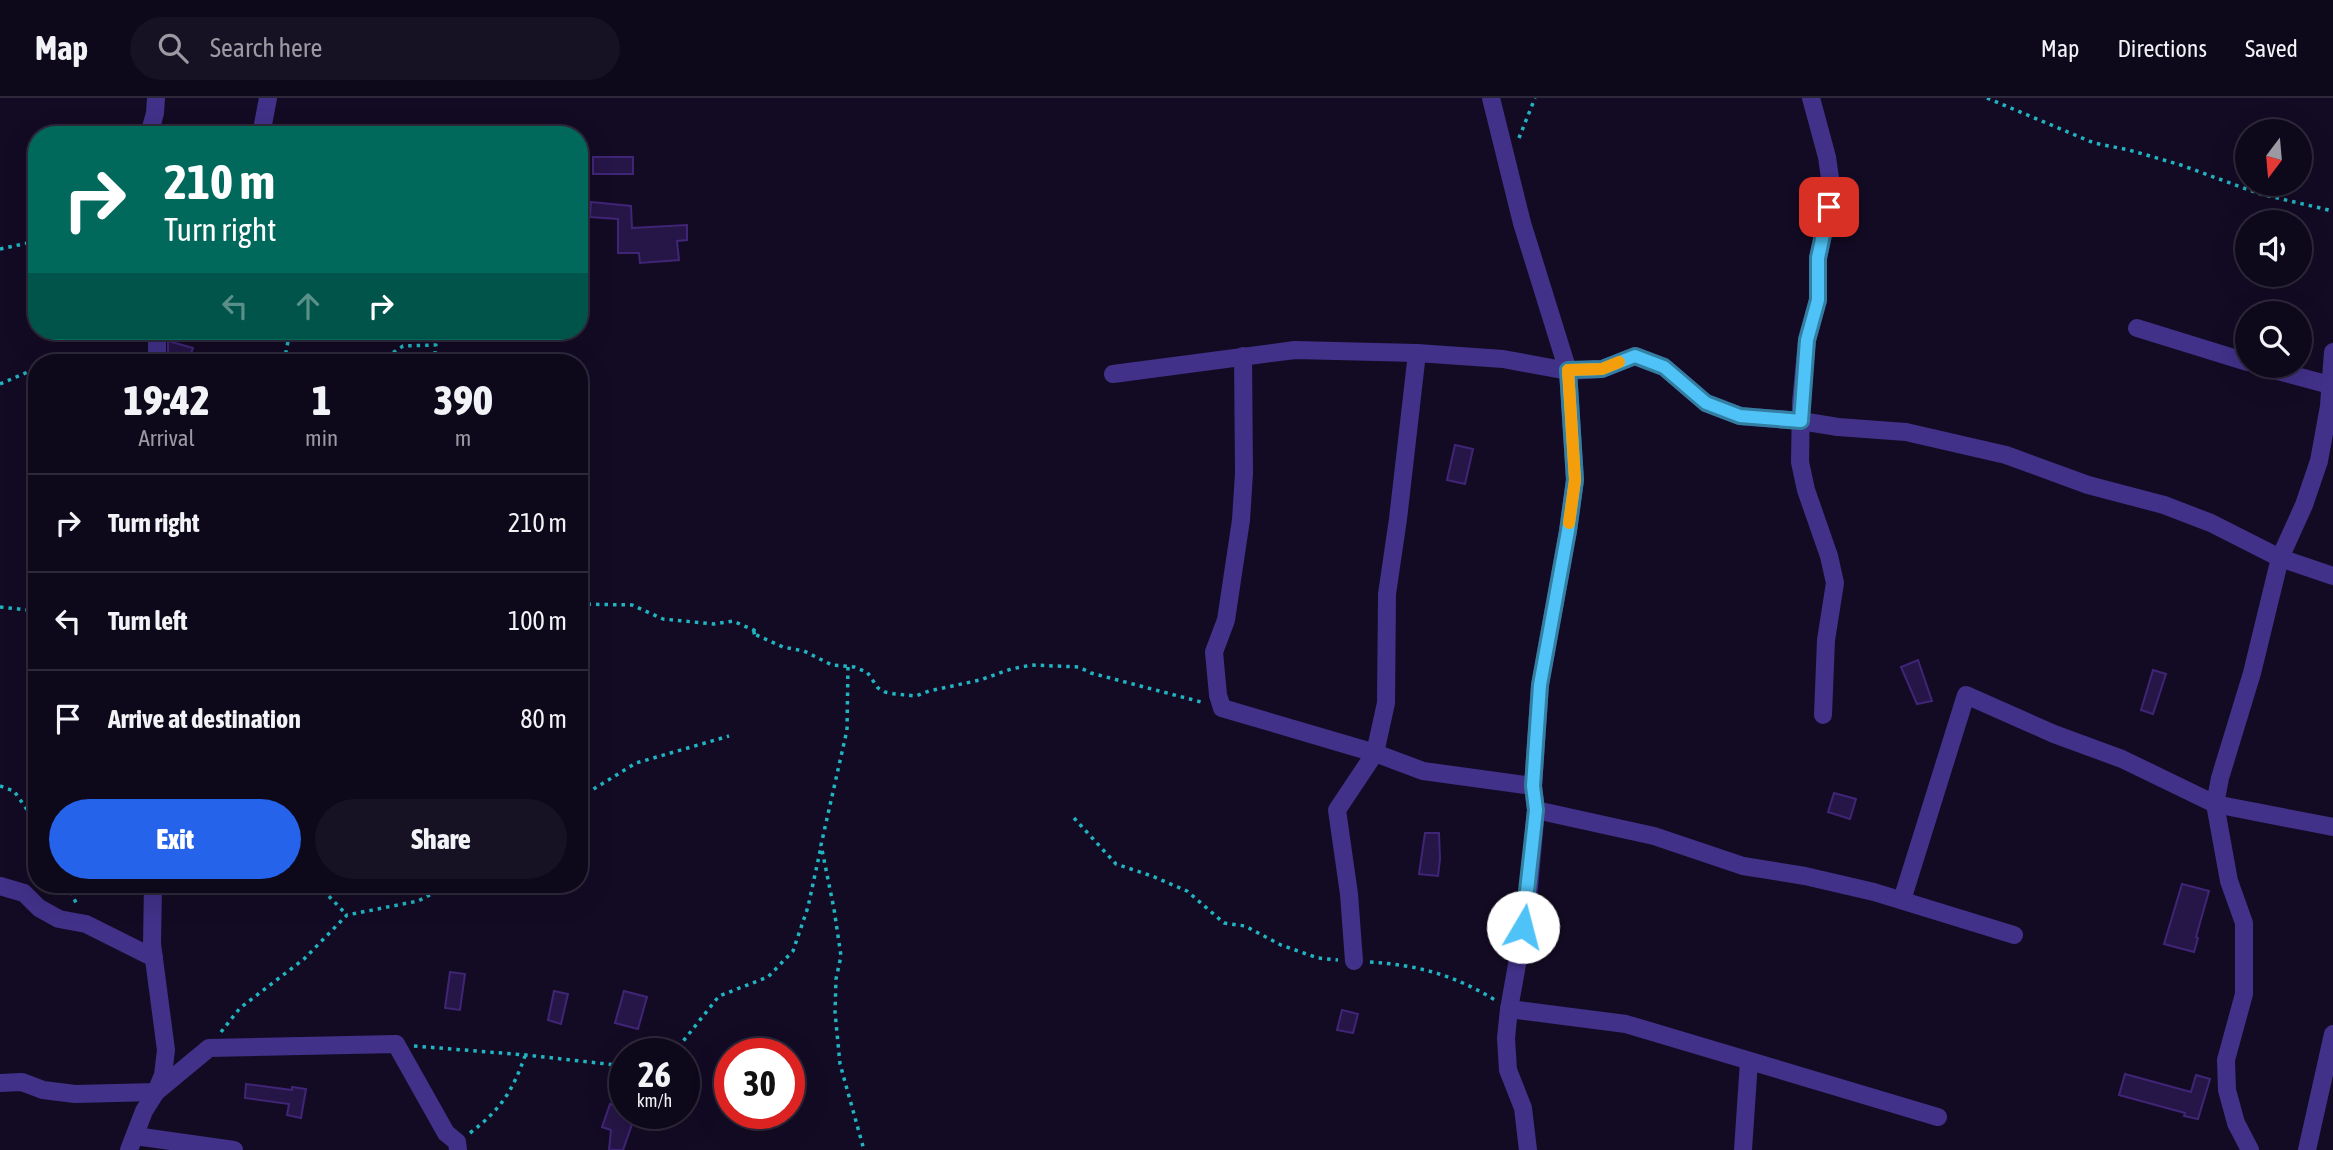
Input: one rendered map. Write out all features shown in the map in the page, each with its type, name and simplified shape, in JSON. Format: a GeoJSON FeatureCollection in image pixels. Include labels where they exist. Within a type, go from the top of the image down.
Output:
{"type":"FeatureCollection","features":[{"type":"Feature","properties":{"kind":"street"},"geometry":{"type":"LineString","coordinates":[[151,126],[156,98]]}},
{"type":"Feature","properties":{"kind":"street"},"geometry":{"type":"LineString","coordinates":[[263,126],[268,98]]}},
{"type":"Feature","properties":{"kind":"street"},"geometry":{"type":"LineString","coordinates":[[1491,98],[1522,223],[1568,370],[1575,480],[1540,685],[1533,786],[1536,810],[1527,909],[1506,1038],[1508,1070],[1523,1108],[1528,1150]]}},
{"type":"Feature","properties":{"kind":"street"},"geometry":{"type":"LineString","coordinates":[[1811,98],[1827,157],[1830,185],[1829,207],[1818,258],[1818,300],[1807,340],[1801,421],[1802,471],[1835,583],[1826,639],[1824,715]]}},
{"type":"Feature","properties":{"kind":"street"},"geometry":{"type":"LineString","coordinates":[[2137,328],[2235,358]]}},
{"type":"Feature","properties":{"kind":"street"},"geometry":{"type":"LineString","coordinates":[[1112,374],[1295,350],[1417,353],[1503,359],[1568,370],[1602,369],[1635,356],[1664,367],[1706,403],[1740,416],[1906,432],[2006,455],[2088,485],[2164,505],[2211,523],[2280,558],[2333,576]]}},
{"type":"Feature","properties":{"kind":"street"},"geometry":{"type":"LineString","coordinates":[[2250,1150],[2236,1123],[2227,1090],[2226,1060],[2244,994],[2244,923],[2229,881],[2215,804],[2252,673],[2280,558],[2304,505],[2319,461],[2329,406],[2333,352]]}},
{"type":"Feature","properties":{"kind":"street"},"geometry":{"type":"LineString","coordinates":[[1354,961],[1349,894],[1337,810],[1375,753],[1386,703],[1387,594],[1417,353]]}},
{"type":"Feature","properties":{"kind":"street"},"geometry":{"type":"LineString","coordinates":[[1243,356],[1244,474],[1241,520],[1226,620],[1214,652],[1218,695],[1222,708],[1375,753],[1423,771],[1533,786]]}},
{"type":"Feature","properties":{"kind":"street"},"geometry":{"type":"LineString","coordinates":[[2306,378],[2330,384]]}},
{"type":"Feature","properties":{"kind":"street"},"geometry":{"type":"LineString","coordinates":[[1902,900],[1966,695],[2054,734],[2122,760],[2215,804],[2333,827]]}},
{"type":"Feature","properties":{"kind":"street"},"geometry":{"type":"LineString","coordinates":[[1536,810],[1654,836],[1743,866],[1805,876],[1902,900],[2014,935]]}},
{"type":"Feature","properties":{"kind":"street"},"geometry":{"type":"LineString","coordinates":[[0,886],[24,894],[39,908],[59,919],[86,925],[154,958]]}},
{"type":"Feature","properties":{"kind":"street"},"geometry":{"type":"LineString","coordinates":[[153,893],[152,944],[166,1050],[163,1075],[144,1111],[132,1143],[234,1150]]}},
{"type":"Feature","properties":{"kind":"street"},"geometry":{"type":"LineString","coordinates":[[1509,1009],[1626,1024],[1938,1116]]}},
{"type":"Feature","properties":{"kind":"street"},"geometry":{"type":"LineString","coordinates":[[2306,1150],[2333,1034]]}},
{"type":"Feature","properties":{"kind":"street"},"geometry":{"type":"LineString","coordinates":[[0,1083],[22,1082],[43,1090],[75,1094],[156,1092],[209,1048],[396,1044],[446,1133],[457,1146]]}},
{"type":"Feature","properties":{"kind":"street"},"geometry":{"type":"LineString","coordinates":[[1742,1150],[1749,1061]]}},
{"type":"Feature","properties":{"kind":"path"},"geometry":{"type":"LineString","coordinates":[[1519,139],[1535,98]]}},
{"type":"Feature","properties":{"kind":"path"},"geometry":{"type":"LineString","coordinates":[[1987,98],[2094,144],[2129,150],[2181,165],[2260,194],[2333,211]]}},
{"type":"Feature","properties":{"kind":"path"},"geometry":{"type":"LineString","coordinates":[[0,249],[28,243]]}},
{"type":"Feature","properties":{"kind":"path"},"geometry":{"type":"LineString","coordinates":[[391,354],[403,346],[436,345],[435,354]]}},
{"type":"Feature","properties":{"kind":"path"},"geometry":{"type":"LineString","coordinates":[[0,384],[28,373]]}},
{"type":"Feature","properties":{"kind":"path"},"geometry":{"type":"LineString","coordinates":[[588,604],[632,606],[663,619],[714,624],[733,621],[783,647],[804,651],[832,665],[854,667],[867,672],[878,688],[885,692],[916,696],[980,680],[1011,669],[1032,665],[1071,666],[1222,708]]}},
{"type":"Feature","properties":{"kind":"path"},"geometry":{"type":"LineString","coordinates":[[0,607],[28,610]]}},
{"type":"Feature","properties":{"kind":"path"},"geometry":{"type":"LineString","coordinates":[[686,1038],[719,996],[768,977],[793,951],[808,907],[847,730],[848,667]]}},
{"type":"Feature","properties":{"kind":"path"},"geometry":{"type":"LineString","coordinates":[[588,792],[636,763],[729,736]]}},
{"type":"Feature","properties":{"kind":"path"},"geometry":{"type":"LineString","coordinates":[[0,786],[14,791],[28,811]]}},
{"type":"Feature","properties":{"kind":"path"},"geometry":{"type":"LineString","coordinates":[[1074,818],[1116,864],[1187,891],[1224,923],[1245,926],[1281,945],[1318,958],[1389,963],[1432,970],[1460,980],[1509,1009]]}},
{"type":"Feature","properties":{"kind":"path"},"geometry":{"type":"LineString","coordinates":[[821,845],[841,956],[836,979],[835,1012],[840,1064],[864,1150]]}},
{"type":"Feature","properties":{"kind":"path"},"geometry":{"type":"LineString","coordinates":[[326,893],[347,915]]}},
{"type":"Feature","properties":{"kind":"path"},"geometry":{"type":"LineString","coordinates":[[209,1048],[240,1007],[304,959],[347,915],[418,901],[434,893]]}},
{"type":"Feature","properties":{"kind":"path"},"geometry":{"type":"LineString","coordinates":[[396,1044],[609,1064]]}},
{"type":"Feature","properties":{"kind":"path"},"geometry":{"type":"LineString","coordinates":[[457,1146],[488,1119],[509,1095],[526,1055]]}},
{"type":"Feature","properties":{"kind":"building"},"geometry":{"type":"Polygon","coordinates":[[[593,157],[633,157],[633,174],[593,174],[593,157]]]}},
{"type":"Feature","properties":{"kind":"building"},"geometry":{"type":"Polygon","coordinates":[[[591,202],[631,206],[632,228],[687,225],[687,240],[677,241],[679,260],[640,263],[639,253],[618,253],[618,219],[590,217],[591,202]]]}},
{"type":"Feature","properties":{"kind":"building"},"geometry":{"type":"Polygon","coordinates":[[[168,341],[193,348],[191,354],[168,354],[168,341]]]}},
{"type":"Feature","properties":{"kind":"building"},"geometry":{"type":"Polygon","coordinates":[[[1455,445],[1473,449],[1465,484],[1447,480],[1455,445]]]}},
{"type":"Feature","properties":{"kind":"building"},"geometry":{"type":"Polygon","coordinates":[[[1918,660],[1932,701],[1917,704],[1901,667],[1918,660]]]}},
{"type":"Feature","properties":{"kind":"building"},"geometry":{"type":"Polygon","coordinates":[[[2153,670],[2166,674],[2153,714],[2141,710],[2153,670]]]}},
{"type":"Feature","properties":{"kind":"building"},"geometry":{"type":"Polygon","coordinates":[[[1834,793],[1856,799],[1850,819],[1828,812],[1834,793]]]}},
{"type":"Feature","properties":{"kind":"building"},"geometry":{"type":"Polygon","coordinates":[[[1425,833],[1439,833],[1438,876],[1419,874],[1425,833]]]}},
{"type":"Feature","properties":{"kind":"building"},"geometry":{"type":"Polygon","coordinates":[[[2182,884],[2209,891],[2194,952],[2164,944],[2182,884]]]}},
{"type":"Feature","properties":{"kind":"building"},"geometry":{"type":"Polygon","coordinates":[[[450,972],[465,974],[460,1010],[445,1008],[450,972]]]}},
{"type":"Feature","properties":{"kind":"building"},"geometry":{"type":"Polygon","coordinates":[[[554,991],[568,994],[561,1024],[548,1020],[554,991]]]}},
{"type":"Feature","properties":{"kind":"building"},"geometry":{"type":"Polygon","coordinates":[[[624,991],[647,997],[638,1029],[615,1023],[624,991]]]}},
{"type":"Feature","properties":{"kind":"building"},"geometry":{"type":"Polygon","coordinates":[[[1342,1010],[1358,1014],[1353,1033],[1337,1030],[1342,1010]]]}},
{"type":"Feature","properties":{"kind":"building"},"geometry":{"type":"Polygon","coordinates":[[[2125,1074],[2191,1092],[2196,1075],[2210,1079],[2198,1119],[2119,1095],[2125,1074]]]}},
{"type":"Feature","properties":{"kind":"building"},"geometry":{"type":"Polygon","coordinates":[[[246,1084],[292,1090],[292,1087],[306,1089],[301,1118],[287,1115],[289,1104],[245,1098],[246,1084]]]}},
{"type":"Feature","properties":{"kind":"building"},"geometry":{"type":"Polygon","coordinates":[[[609,1107],[609,1129],[630,1129],[623,1150],[609,1150],[611,1130],[602,1127],[609,1107]]]}},
{"type":"Feature","properties":{"kind":"slow traffic"},"geometry":{"type":"LineString","coordinates":[[1569,523],[1575,480],[1568,370],[1602,369],[1619,362]]}},
{"type":"Feature","properties":{"kind":"route"},"geometry":{"type":"LineString","coordinates":[[1523,927],[1536,810],[1533,786],[1540,685],[1575,480],[1568,370],[1602,369],[1635,356],[1664,367],[1706,403],[1740,416],[1801,421],[1807,340],[1818,300],[1818,258],[1829,207]]}}]}
